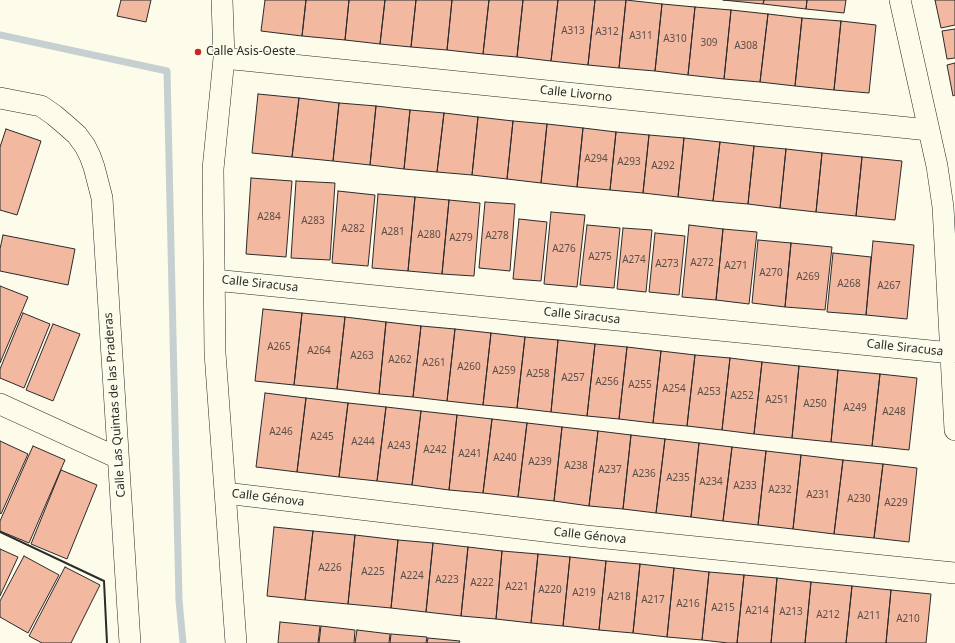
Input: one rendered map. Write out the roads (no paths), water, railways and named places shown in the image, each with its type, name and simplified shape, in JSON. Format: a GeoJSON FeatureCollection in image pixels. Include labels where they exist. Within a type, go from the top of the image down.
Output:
{"type":"FeatureCollection","features":[{"type":"Feature","properties":{"kind":"street"},"geometry":{"type":"LineString","coordinates":[[222,0],[224,58],[213,169],[215,353],[236,643]]}},
{"type":"Feature","properties":{"kind":"street"},"geometry":{"type":"LineString","coordinates":[[900,0],[937,166],[943,208],[955,430]]}},
{"type":"Feature","properties":{"kind":"street","name":"Calle Livorno"},"geometry":{"type":"LineString","coordinates":[[224,58],[929,130]]}},
{"type":"Feature","properties":{"kind":"street","name":"Calle Las Quintas de las Praderas"},"geometry":{"type":"LineString","coordinates":[[0,98],[40,106],[54,115],[76,135],[85,146],[90,156],[102,198],[130,643]]}},
{"type":"Feature","properties":{"kind":"street","name":"Calle Siracusa"},"geometry":{"type":"LineString","coordinates":[[214,280],[951,353]]}},
{"type":"Feature","properties":{"kind":"street"},"geometry":{"type":"LineString","coordinates":[[0,404],[118,458]]}},
{"type":"Feature","properties":{"kind":"street","name":"Calle Génova"},"geometry":{"type":"LineString","coordinates":[[225,493],[586,536],[955,573]]}},
{"type":"Feature","properties":{"kind":"waterway"},"geometry":{"type":"LineString","coordinates":[[0,35],[167,71],[179,600],[183,643]]}},
{"type":"Feature","properties":{"kind":"place","name":"Calle Asis-Oeste"},"geometry":{"type":"Point","coordinates":[198,52]}}]}
